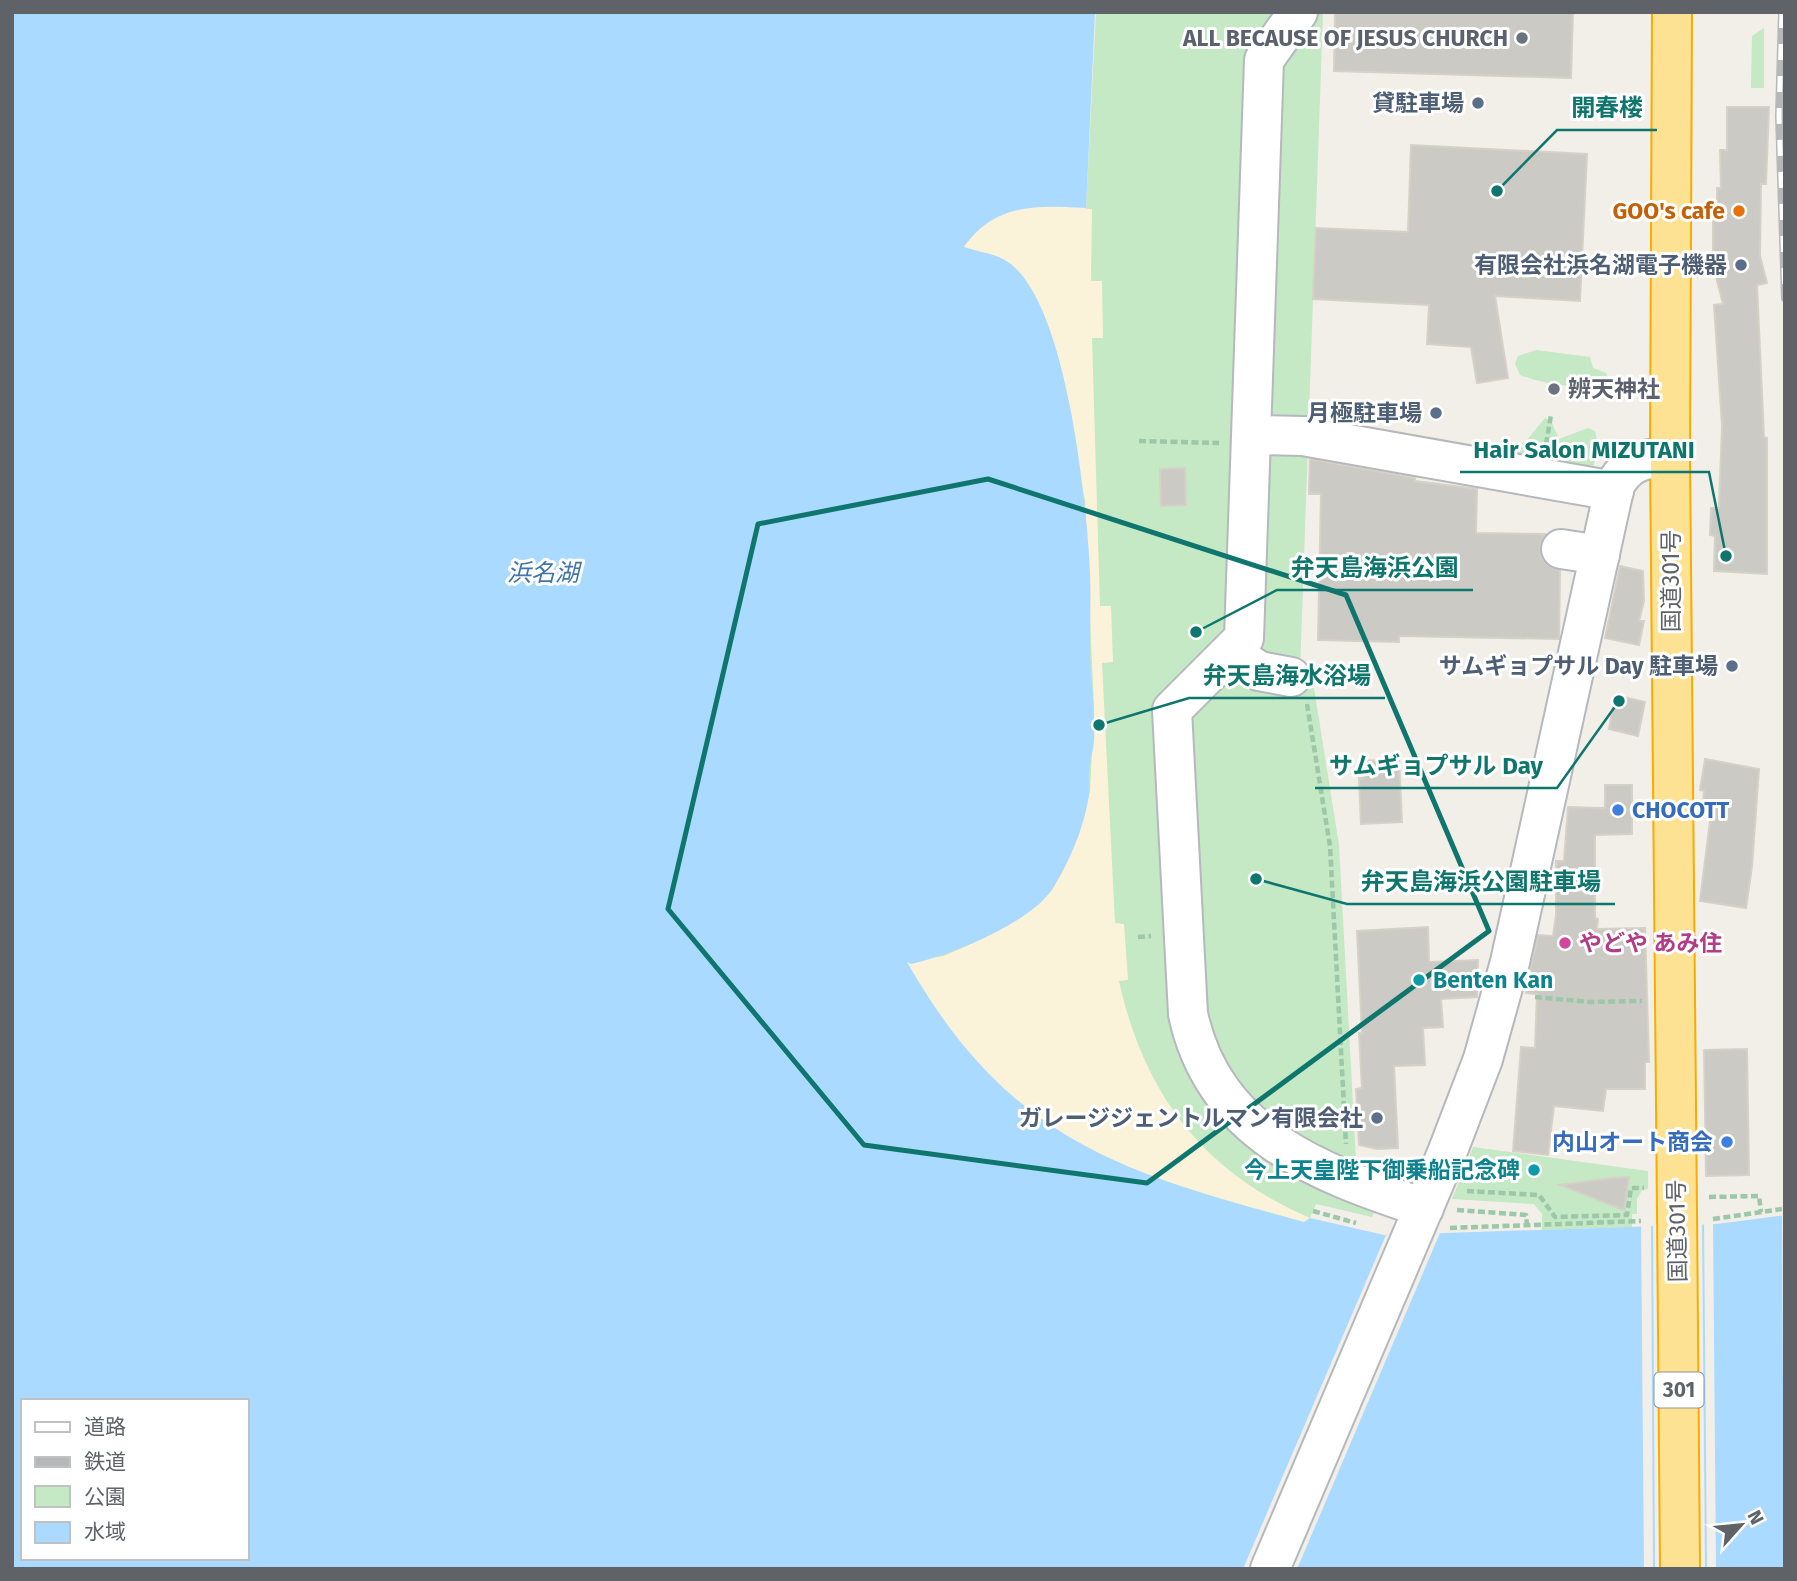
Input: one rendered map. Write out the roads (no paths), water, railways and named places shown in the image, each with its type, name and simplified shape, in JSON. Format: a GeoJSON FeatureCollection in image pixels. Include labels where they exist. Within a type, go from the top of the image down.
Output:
{"type":"FeatureCollection","features":[{"type":"Feature","properties":{"kind":"highway","name":"国道301号"},"geometry":{"type":"LineString","coordinates":[[1678,22],[1670,457],[1685,1212],[1680,1569]]}},
{"type":"Feature","properties":{"kind":"street"},"geometry":{"type":"LineString","coordinates":[[1298,12],[1264,60],[1244,638],[1172,710],[1188,1014],[1199,1056],[1208,1074],[1234,1108],[1281,1145],[1333,1176],[1433,1220]]}},
{"type":"Feature","properties":{"kind":"street"},"geometry":{"type":"LineString","coordinates":[[1251,439],[1303,436],[1614,491]]}},
{"type":"Feature","properties":{"kind":"street"},"geometry":{"type":"LineString","coordinates":[[1270,1569],[1433,1220],[1497,1011],[1614,491],[1621,474],[1638,460],[1670,457]]}},
{"type":"Feature","properties":{"kind":"street"},"geometry":{"type":"LineString","coordinates":[[1561,550],[1600,555]]}},
{"type":"Feature","properties":{"kind":"street"},"geometry":{"type":"LineString","coordinates":[[1231,652],[1259,671],[1291,677]]}},
{"type":"Feature","properties":{"kind":"water","name":"浜名湖"},"geometry":{"type":"Polygon","coordinates":[[[12,12],[1095,12],[1086,208],[1034,207],[1018,210],[989,222],[964,247],[1003,259],[1028,284],[1045,318],[1059,360],[1070,407],[1084,501],[1090,573],[1090,659],[1094,730],[1087,806],[1071,855],[1053,888],[1042,901],[989,936],[928,960],[911,964],[907,962],[945,1022],[985,1070],[1028,1109],[1074,1140],[1123,1164],[1238,1204],[1304,1222],[1310,1218],[1384,1235],[1717,1224],[1785,1215],[1785,1569],[12,1569],[12,12]]]}},
{"type":"Feature","properties":{"kind":"railway"},"geometry":{"type":"LineString","coordinates":[[1782,12],[1779,116],[1785,298]]}},
{"type":"Feature","properties":{"kind":"place","name":"ALL BECAUSE OF JESUS CHURCH"},"geometry":{"type":"Point","coordinates":[1522,38]}},
{"type":"Feature","properties":{"kind":"place","name":"貸駐車場"},"geometry":{"type":"Point","coordinates":[1478,103]}},
{"type":"Feature","properties":{"kind":"place","name":"開春楼"},"geometry":{"type":"Point","coordinates":[1497,191]}},
{"type":"Feature","properties":{"kind":"place","name":"GOO's cafe"},"geometry":{"type":"Point","coordinates":[1739,211]}},
{"type":"Feature","properties":{"kind":"place","name":"有限会社浜名湖電子機器"},"geometry":{"type":"Point","coordinates":[1741,265]}},
{"type":"Feature","properties":{"kind":"place","name":"辨天神社"},"geometry":{"type":"Point","coordinates":[1554,389]}},
{"type":"Feature","properties":{"kind":"place","name":"月極駐車場"},"geometry":{"type":"Point","coordinates":[1436,413]}},
{"type":"Feature","properties":{"kind":"place","name":"Hair Salon MIZUTANI"},"geometry":{"type":"Point","coordinates":[1726,556]}},
{"type":"Feature","properties":{"kind":"place","name":"弁天島海浜公園"},"geometry":{"type":"Point","coordinates":[1196,632]}},
{"type":"Feature","properties":{"kind":"place","name":"サムギョプサル Day 駐車場"},"geometry":{"type":"Point","coordinates":[1732,666]}},
{"type":"Feature","properties":{"kind":"place","name":"サムギョプサル Day"},"geometry":{"type":"Point","coordinates":[1619,701]}},
{"type":"Feature","properties":{"kind":"place","name":"弁天島海水浴場"},"geometry":{"type":"Point","coordinates":[1099,725]}},
{"type":"Feature","properties":{"kind":"place","name":"CHOCOTT"},"geometry":{"type":"Point","coordinates":[1618,810]}},
{"type":"Feature","properties":{"kind":"place","name":"弁天島海浜公園駐車場"},"geometry":{"type":"Point","coordinates":[1256,879]}},
{"type":"Feature","properties":{"kind":"place","name":"やどや あみ住"},"geometry":{"type":"Point","coordinates":[1565,943]}},
{"type":"Feature","properties":{"kind":"place","name":"Benten Kan"},"geometry":{"type":"Point","coordinates":[1419,980]}},
{"type":"Feature","properties":{"kind":"place","name":"ガレージジェントルマン有限会社"},"geometry":{"type":"Point","coordinates":[1377,1118]}},
{"type":"Feature","properties":{"kind":"place","name":"内山オート商会"},"geometry":{"type":"Point","coordinates":[1727,1142]}},
{"type":"Feature","properties":{"kind":"place","name":"今上天皇陛下御乗船記念碑"},"geometry":{"type":"Point","coordinates":[1534,1170]}}]}
